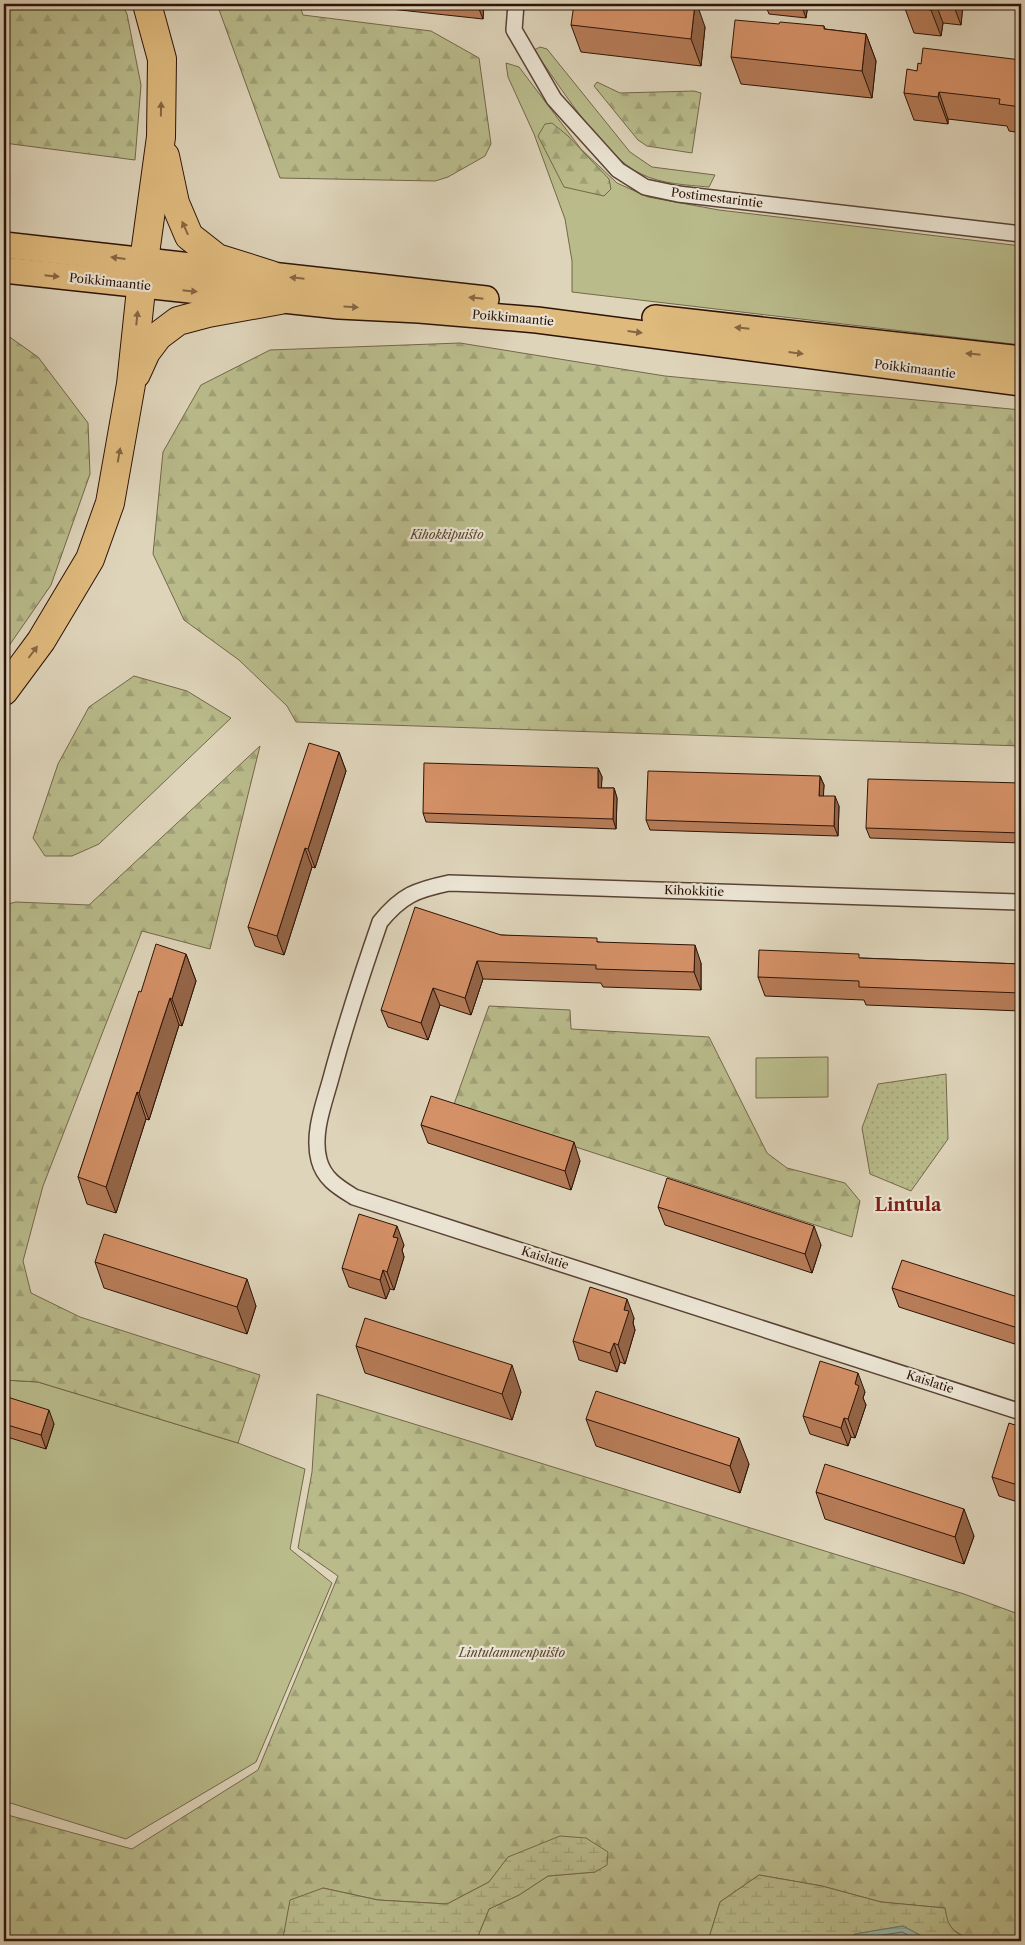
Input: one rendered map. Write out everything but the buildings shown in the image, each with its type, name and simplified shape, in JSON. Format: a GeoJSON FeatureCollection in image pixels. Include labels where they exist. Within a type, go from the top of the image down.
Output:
{"type":"FeatureCollection","features":[{"type":"Feature","properties":{"kind":"highway"},"geometry":{"type":"LineString","coordinates":[[4,691],[41,641],[90,559],[110,503],[131,384],[142,274],[161,137],[162,59],[147,4]]}},
{"type":"Feature","properties":{"kind":"highway"},"geometry":{"type":"LineString","coordinates":[[161,137],[174,203],[189,236],[217,258],[271,275]]}},
{"type":"Feature","properties":{"kind":"highway"},"geometry":{"type":"LineString","coordinates":[[131,384],[146,352],[158,336],[178,321],[208,313],[280,300]]}},
{"type":"Feature","properties":{"kind":"main road","name":"Poikkimaantie"},"geometry":{"type":"LineString","coordinates":[[4,245],[280,300],[537,320],[1021,383]]}},
{"type":"Feature","properties":{"kind":"main road","name":"Poikkimaantie"},"geometry":{"type":"LineString","coordinates":[[4,270],[271,275],[1021,359]]}},
{"type":"Feature","properties":{"kind":"street","name":"Postimestarintie"},"geometry":{"type":"LineString","coordinates":[[516,4],[514,30],[554,99],[618,170],[645,187],[678,194],[1021,234]]}},
{"type":"Feature","properties":{"kind":"street","name":"Kihokkitie"},"geometry":{"type":"LineString","coordinates":[[380,922],[391,908],[408,895],[423,888],[450,883],[1021,902]]}},
{"type":"Feature","properties":{"kind":"street","name":"Kaislatie"},"geometry":{"type":"LineString","coordinates":[[380,922],[344,1033],[316,1142],[319,1161],[326,1176],[333,1184],[354,1197],[1021,1412]]}},
{"type":"Feature","properties":{"kind":"green space"},"geometry":{"type":"Polygon","coordinates":[[[4,4],[122,4],[127,14],[141,85],[135,160],[4,143],[4,4]]]}},
{"type":"Feature","properties":{"kind":"green space"},"geometry":{"type":"Polygon","coordinates":[[[217,4],[299,4],[303,15],[431,31],[479,58],[491,144],[485,156],[448,177],[435,181],[280,178],[217,4]]]}},
{"type":"Feature","properties":{"kind":"green space"},"geometry":{"type":"Polygon","coordinates":[[[540,47],[547,49],[630,152],[652,167],[715,175],[709,187],[674,184],[657,180],[641,174],[627,165],[597,136],[569,100],[534,50],[540,47]]]}},
{"type":"Feature","properties":{"kind":"green space"},"geometry":{"type":"Polygon","coordinates":[[[506,63],[519,67],[581,149],[617,183],[648,197],[719,210],[1021,246],[1021,345],[572,292],[572,261],[565,219],[534,134],[508,77],[506,63]]]}},
{"type":"Feature","properties":{"kind":"green space"},"geometry":{"type":"Polygon","coordinates":[[[597,82],[620,93],[694,91],[701,93],[692,153],[647,146],[638,140],[594,86],[597,82]]]}},
{"type":"Feature","properties":{"kind":"green space"},"geometry":{"type":"Polygon","coordinates":[[[552,123],[568,136],[609,179],[611,189],[604,196],[564,187],[538,136],[545,124],[552,123]]]}},
{"type":"Feature","properties":{"kind":"green space"},"geometry":{"type":"Polygon","coordinates":[[[4,333],[38,357],[88,423],[90,474],[51,585],[4,653],[4,333]]]}},
{"type":"Feature","properties":{"kind":"green space","name":"Kihokkipuisto"},"geometry":{"type":"Polygon","coordinates":[[[460,343],[665,376],[1021,410],[1021,746],[296,722],[287,706],[239,660],[184,620],[153,554],[163,452],[201,385],[270,350],[460,343]]]}},
{"type":"Feature","properties":{"kind":"green space"},"geometry":{"type":"Polygon","coordinates":[[[134,676],[187,691],[231,718],[99,844],[72,856],[45,856],[33,838],[58,764],[89,707],[134,676]]]}},
{"type":"Feature","properties":{"kind":"green space"},"geometry":{"type":"Polygon","coordinates":[[[260,746],[210,949],[142,931],[43,1186],[23,1261],[31,1293],[80,1317],[260,1375],[238,1443],[38,1382],[4,1380],[4,905],[16,902],[89,905],[260,746]]]}},
{"type":"Feature","properties":{"kind":"green space"},"geometry":{"type":"Polygon","coordinates":[[[489,1006],[570,1010],[571,1029],[709,1037],[767,1153],[787,1168],[845,1183],[860,1201],[852,1237],[453,1107],[489,1006]]]}},
{"type":"Feature","properties":{"kind":"green space"},"geometry":{"type":"Polygon","coordinates":[[[828,1057],[828,1097],[756,1098],[756,1058],[828,1057]]]}},
{"type":"Feature","properties":{"kind":"green space"},"geometry":{"type":"Polygon","coordinates":[[[946,1074],[948,1139],[911,1191],[870,1174],[862,1128],[878,1084],[946,1074]]]}},
{"type":"Feature","properties":{"kind":"green space"},"geometry":{"type":"Polygon","coordinates":[[[4,1380],[38,1382],[238,1443],[305,1469],[290,1549],[332,1583],[256,1762],[126,1839],[4,1801],[4,1380]]]}},
{"type":"Feature","properties":{"kind":"green space","name":"Lintulammenpuisto"},"geometry":{"type":"Polygon","coordinates":[[[317,1394],[964,1594],[1021,1615],[1021,1941],[981,1940],[962,1935],[948,1923],[944,1908],[881,1902],[822,1886],[759,1875],[720,1902],[708,1941],[476,1941],[489,1909],[519,1895],[548,1876],[595,1872],[508,1857],[489,1882],[447,1904],[378,1900],[323,1888],[283,1938],[284,1941],[4,1941],[4,1814],[132,1849],[258,1770],[338,1576],[298,1548],[312,1472],[317,1394]]]}},
{"type":"Feature","properties":{"kind":"green space"},"geometry":{"type":"Polygon","coordinates":[[[560,1836],[586,1838],[608,1852],[607,1865],[595,1872],[548,1876],[519,1895],[489,1909],[476,1941],[284,1941],[290,1900],[323,1888],[378,1900],[447,1904],[489,1882],[508,1857],[560,1836]]]}},
{"type":"Feature","properties":{"kind":"green space"},"geometry":{"type":"Polygon","coordinates":[[[759,1875],[822,1886],[881,1902],[945,1908],[952,1929],[971,1941],[931,1941],[903,1926],[855,1934],[846,1941],[708,1941],[720,1902],[759,1875]]]}},
{"type":"Feature","properties":{"kind":"water"},"geometry":{"type":"Polygon","coordinates":[[[903,1926],[931,1941],[846,1941],[855,1934],[903,1926]]]}},
{"type":"Feature","properties":{"kind":"district","name":"Lintula"},"geometry":{"type":"Point","coordinates":[908,1205]}}]}
